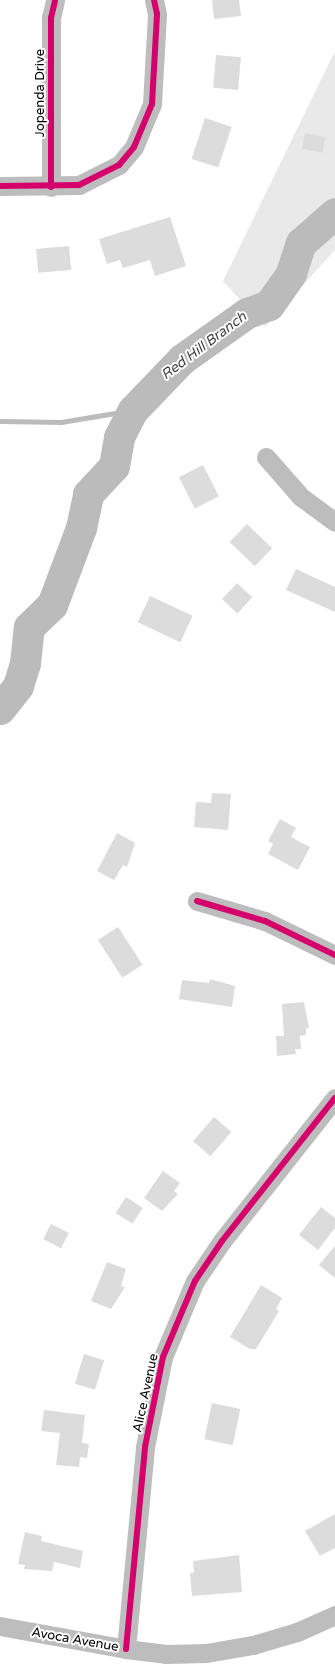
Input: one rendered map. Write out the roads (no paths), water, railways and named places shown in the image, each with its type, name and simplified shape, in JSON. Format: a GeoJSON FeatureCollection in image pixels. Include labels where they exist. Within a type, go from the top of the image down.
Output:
{"type":"FeatureCollection","features":[{"type":"Feature","properties":{"kind":"street","name":"Jopenda Drive"},"geometry":{"type":"LineString","coordinates":[[51,187],[51,18],[55,0]]}},
{"type":"Feature","properties":{"kind":"street"},"geometry":{"type":"LineString","coordinates":[[0,186],[51,187],[79,185],[101,177],[119,165],[134,147],[152,104],[157,14],[154,0]]}},
{"type":"Feature","properties":{"kind":"street"},"geometry":{"type":"LineString","coordinates":[[266,457],[300,497],[335,522]]}},
{"type":"Feature","properties":{"kind":"street"},"geometry":{"type":"LineString","coordinates":[[197,901],[265,921],[335,955]]}},
{"type":"Feature","properties":{"kind":"street","name":"Alice Avenue"},"geometry":{"type":"LineString","coordinates":[[126,1649],[146,1446],[163,1357],[195,1281],[222,1241],[335,1098]]}},
{"type":"Feature","properties":{"kind":"street","name":"Avoca Avenue"},"geometry":{"type":"LineString","coordinates":[[0,1626],[126,1649],[166,1654],[206,1653],[260,1643],[335,1615]]}},
{"type":"Feature","properties":{"kind":"waterway","name":"Red Hill Branch"},"geometry":{"type":"LineString","coordinates":[[0,709],[18,686],[25,663],[29,627],[52,605],[81,528],[88,494],[114,466],[119,437],[133,410],[182,359],[247,313],[269,305],[291,273],[301,243],[335,213]]}},
{"type":"Feature","properties":{"kind":"waterway"},"geometry":{"type":"LineString","coordinates":[[0,421],[61,422],[133,410]]}}]}
